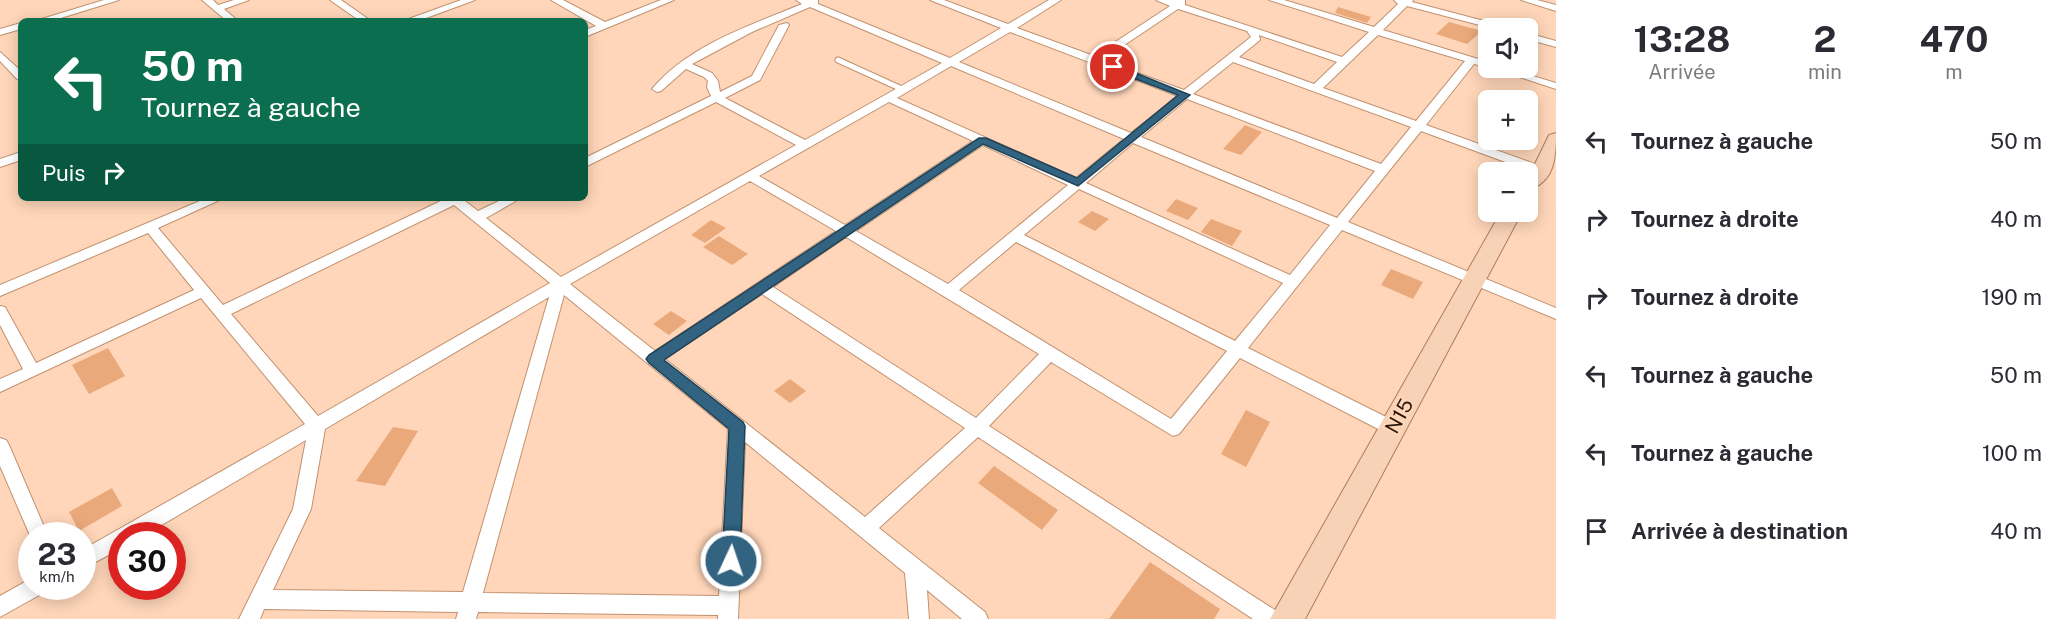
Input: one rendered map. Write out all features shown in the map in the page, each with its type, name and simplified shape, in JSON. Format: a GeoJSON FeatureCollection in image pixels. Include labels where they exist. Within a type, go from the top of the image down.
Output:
{"type":"FeatureCollection","features":[{"type":"Feature","properties":{"kind":"main road"},"geometry":{"type":"LineString","coordinates":[[1538,170],[1556,139]]}},
{"type":"Feature","properties":{"kind":"main road","name":"N15"},"geometry":{"type":"LineString","coordinates":[[1287,619],[1505,222]]}},
{"type":"Feature","properties":{"kind":"street"},"geometry":{"type":"LineString","coordinates":[[51,18],[114,0]]}},
{"type":"Feature","properties":{"kind":"street"},"geometry":{"type":"LineString","coordinates":[[207,0],[230,18]]}},
{"type":"Feature","properties":{"kind":"street"},"geometry":{"type":"LineString","coordinates":[[217,8],[244,0]]}},
{"type":"Feature","properties":{"kind":"street"},"geometry":{"type":"LineString","coordinates":[[417,18],[470,0]]}},
{"type":"Feature","properties":{"kind":"street"},"geometry":{"type":"LineString","coordinates":[[556,0],[604,26]]}},
{"type":"Feature","properties":{"kind":"street"},"geometry":{"type":"LineString","coordinates":[[588,33],[669,0]]}},
{"type":"Feature","properties":{"kind":"street"},"geometry":{"type":"LineString","coordinates":[[935,0],[1382,169]]}},
{"type":"Feature","properties":{"kind":"street"},"geometry":{"type":"LineString","coordinates":[[149,522],[317,427],[560,284],[953,63],[1056,0]]}},
{"type":"Feature","properties":{"kind":"street"},"geometry":{"type":"LineString","coordinates":[[1161,0],[1182,3],[1344,61]]}},
{"type":"Feature","properties":{"kind":"street"},"geometry":{"type":"LineString","coordinates":[[1274,0],[1478,62]]}},
{"type":"Feature","properties":{"kind":"street"},"geometry":{"type":"LineString","coordinates":[[1526,0],[1556,8]]}},
{"type":"Feature","properties":{"kind":"street"},"geometry":{"type":"LineString","coordinates":[[341,1],[362,18]]}},
{"type":"Feature","properties":{"kind":"street"},"geometry":{"type":"LineString","coordinates":[[657,89],[692,59],[811,1],[953,63],[1339,221],[1556,314]]}},
{"type":"Feature","properties":{"kind":"street"},"geometry":{"type":"LineString","coordinates":[[1315,89],[1376,31],[1403,1],[1478,22]]}},
{"type":"Feature","properties":{"kind":"street"},"geometry":{"type":"LineString","coordinates":[[1095,60],[1182,3]]}},
{"type":"Feature","properties":{"kind":"street"},"geometry":{"type":"LineString","coordinates":[[588,162],[756,78],[766,65],[774,48],[774,38],[784,26]]}},
{"type":"Feature","properties":{"kind":"street"},"geometry":{"type":"LineString","coordinates":[[0,32],[18,27]]}},
{"type":"Feature","properties":{"kind":"street"},"geometry":{"type":"LineString","coordinates":[[949,291],[1132,136],[1256,38],[1251,29]]}},
{"type":"Feature","properties":{"kind":"street"},"geometry":{"type":"LineString","coordinates":[[1538,39],[1556,44]]}},
{"type":"Feature","properties":{"kind":"street"},"geometry":{"type":"LineString","coordinates":[[0,55],[17,74]]}},
{"type":"Feature","properties":{"kind":"street"},"geometry":{"type":"LineString","coordinates":[[1231,58],[1418,126],[1500,162]]}},
{"type":"Feature","properties":{"kind":"street"},"geometry":{"type":"LineString","coordinates":[[750,176],[949,291],[1173,429],[1339,221],[1472,60]]}},
{"type":"Feature","properties":{"kind":"street"},"geometry":{"type":"LineString","coordinates":[[685,65],[708,75],[713,81],[712,87],[717,98],[805,145]]}},
{"type":"Feature","properties":{"kind":"street"},"geometry":{"type":"LineString","coordinates":[[0,74],[17,74]]}},
{"type":"Feature","properties":{"kind":"street"},"geometry":{"type":"LineString","coordinates":[[1530,78],[1556,86]]}},
{"type":"Feature","properties":{"kind":"street"},"geometry":{"type":"LineString","coordinates":[[889,98],[1291,281]]}},
{"type":"Feature","properties":{"kind":"street"},"geometry":{"type":"LineString","coordinates":[[654,359],[983,140]]}},
{"type":"Feature","properties":{"kind":"street"},"geometry":{"type":"LineString","coordinates":[[0,163],[18,157]]}},
{"type":"Feature","properties":{"kind":"street"},"geometry":{"type":"LineString","coordinates":[[221,312],[450,201]]}},
{"type":"Feature","properties":{"kind":"street"},"geometry":{"type":"LineString","coordinates":[[457,201],[978,619]]}},
{"type":"Feature","properties":{"kind":"street"},"geometry":{"type":"LineString","coordinates":[[477,217],[509,201]]}},
{"type":"Feature","properties":{"kind":"street"},"geometry":{"type":"LineString","coordinates":[[0,291],[150,227],[193,202]]}},
{"type":"Feature","properties":{"kind":"street"},"geometry":{"type":"LineString","coordinates":[[150,227],[317,427]]}},
{"type":"Feature","properties":{"kind":"street"},"geometry":{"type":"LineString","coordinates":[[1015,236],[1392,428]]}},
{"type":"Feature","properties":{"kind":"street"},"geometry":{"type":"LineString","coordinates":[[469,611],[560,284]]}},
{"type":"Feature","properties":{"kind":"street"},"geometry":{"type":"LineString","coordinates":[[762,287],[1271,619]]}},
{"type":"Feature","properties":{"kind":"street"},"geometry":{"type":"LineString","coordinates":[[0,386],[204,291]]}},
{"type":"Feature","properties":{"kind":"street"},"geometry":{"type":"LineString","coordinates":[[0,311],[32,371]]}},
{"type":"Feature","properties":{"kind":"street"},"geometry":{"type":"LineString","coordinates":[[865,529],[977,427],[1050,353]]}},
{"type":"Feature","properties":{"kind":"street"},"geometry":{"type":"LineString","coordinates":[[258,599],[469,611],[728,612],[737,426]]}},
{"type":"Feature","properties":{"kind":"street"},"geometry":{"type":"LineString","coordinates":[[249,619],[302,509],[317,427]]}},
{"type":"Feature","properties":{"kind":"street"},"geometry":{"type":"LineString","coordinates":[[0,445],[33,522]]}},
{"type":"Feature","properties":{"kind":"street"},"geometry":{"type":"LineString","coordinates":[[915,569],[920,619]]}},
{"type":"Feature","properties":{"kind":"street"},"geometry":{"type":"LineString","coordinates":[[0,607],[18,596]]}},
{"type":"Feature","properties":{"kind":"lane"},"geometry":{"type":"LineString","coordinates":[[838,60],[904,90]]}},
{"type":"Feature","properties":{"kind":"building"},"geometry":{"type":"Polygon","coordinates":[[[1338,7],[1371,17],[1367,23],[1335,13],[1338,7]]]}},
{"type":"Feature","properties":{"kind":"building"},"geometry":{"type":"Polygon","coordinates":[[[1449,22],[1478,30],[1478,34],[1467,44],[1436,34],[1449,22]]]}},
{"type":"Feature","properties":{"kind":"building"},"geometry":{"type":"Polygon","coordinates":[[[1245,125],[1262,132],[1241,155],[1223,149],[1245,125]]]}},
{"type":"Feature","properties":{"kind":"building"},"geometry":{"type":"Polygon","coordinates":[[[1176,199],[1198,208],[1188,220],[1166,211],[1176,199]]]}},
{"type":"Feature","properties":{"kind":"building"},"geometry":{"type":"Polygon","coordinates":[[[1092,211],[1109,219],[1095,231],[1078,222],[1092,211]]]}},
{"type":"Feature","properties":{"kind":"building"},"geometry":{"type":"Polygon","coordinates":[[[1211,219],[1242,231],[1232,246],[1201,232],[1211,219]]]}},
{"type":"Feature","properties":{"kind":"building"},"geometry":{"type":"Polygon","coordinates":[[[711,220],[726,228],[705,243],[691,235],[711,220]]]}},
{"type":"Feature","properties":{"kind":"building"},"geometry":{"type":"Polygon","coordinates":[[[719,236],[748,254],[732,265],[703,247],[719,236]]]}},
{"type":"Feature","properties":{"kind":"building"},"geometry":{"type":"Polygon","coordinates":[[[1391,269],[1423,282],[1413,299],[1381,285],[1391,269]]]}},
{"type":"Feature","properties":{"kind":"building"},"geometry":{"type":"Polygon","coordinates":[[[671,311],[687,321],[669,335],[653,324],[671,311]]]}},
{"type":"Feature","properties":{"kind":"building"},"geometry":{"type":"Polygon","coordinates":[[[108,348],[125,376],[89,394],[72,365],[108,348]]]}},
{"type":"Feature","properties":{"kind":"building"},"geometry":{"type":"Polygon","coordinates":[[[790,379],[806,391],[790,403],[774,391],[790,379]]]}},
{"type":"Feature","properties":{"kind":"building"},"geometry":{"type":"Polygon","coordinates":[[[1246,410],[1270,422],[1246,467],[1221,454],[1246,410]]]}},
{"type":"Feature","properties":{"kind":"building"},"geometry":{"type":"Polygon","coordinates":[[[393,427],[418,431],[385,486],[356,481],[393,427]]]}},
{"type":"Feature","properties":{"kind":"building"},"geometry":{"type":"Polygon","coordinates":[[[994,466],[1058,510],[1042,530],[978,483],[994,466]]]}},
{"type":"Feature","properties":{"kind":"building"},"geometry":{"type":"Polygon","coordinates":[[[112,488],[122,506],[94,522],[74,522],[69,512],[112,488]]]}},
{"type":"Feature","properties":{"kind":"building"},"geometry":{"type":"Polygon","coordinates":[[[1150,562],[1220,609],[1214,619],[1109,619],[1150,562]]]}},
{"type":"Feature","properties":{"kind":"route"},"geometry":{"type":"LineString","coordinates":[[731,561],[737,426],[654,359],[983,140],[1078,183],[1132,136],[1185,95],[1113,67]]}}]}
